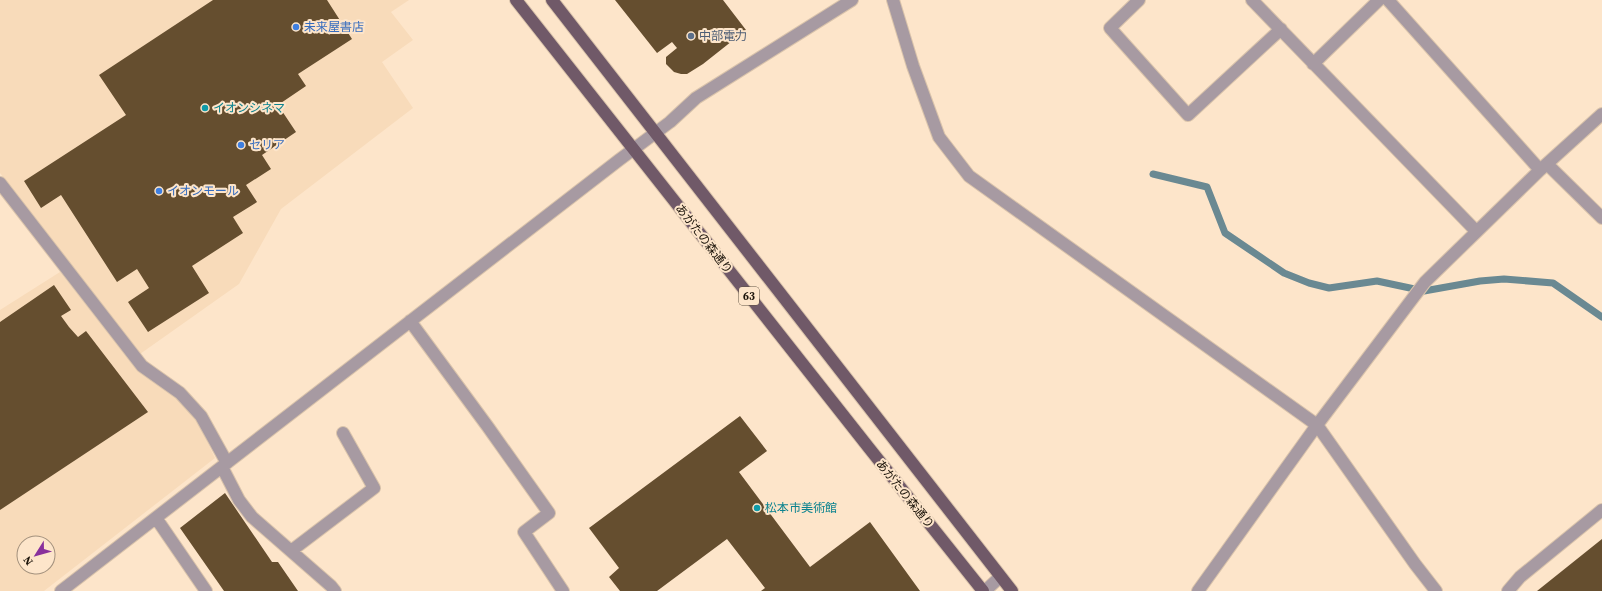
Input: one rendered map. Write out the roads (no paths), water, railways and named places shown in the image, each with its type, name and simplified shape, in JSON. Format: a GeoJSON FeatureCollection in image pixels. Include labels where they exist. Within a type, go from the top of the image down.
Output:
{"type":"FeatureCollection","features":[{"type":"Feature","properties":{"kind":"main road","name":"あがたの森通り"},"geometry":{"type":"LineString","coordinates":[[516,0],[868,448],[984,591]]}},
{"type":"Feature","properties":{"kind":"main road","name":"あがたの森通り"},"geometry":{"type":"LineString","coordinates":[[552,0],[1012,591]]}},
{"type":"Feature","properties":{"kind":"street"},"geometry":{"type":"LineString","coordinates":[[61,591],[633,149],[656,133],[696,98],[852,0]]}},
{"type":"Feature","properties":{"kind":"street"},"geometry":{"type":"LineString","coordinates":[[893,0],[913,66],[939,137],[969,176],[1317,425],[1415,564],[1436,591]]}},
{"type":"Feature","properties":{"kind":"street"},"geometry":{"type":"LineString","coordinates":[[1139,0],[1110,28],[1188,115],[1281,29]]}},
{"type":"Feature","properties":{"kind":"street"},"geometry":{"type":"LineString","coordinates":[[1252,0],[1476,231]]}},
{"type":"Feature","properties":{"kind":"street"},"geometry":{"type":"LineString","coordinates":[[1313,64],[1379,0]]}},
{"type":"Feature","properties":{"kind":"street"},"geometry":{"type":"LineString","coordinates":[[1388,0],[1544,167],[1602,218]]}},
{"type":"Feature","properties":{"kind":"street"},"geometry":{"type":"LineString","coordinates":[[1198,591],[1317,425],[1425,282],[1476,231],[1602,114]]}},
{"type":"Feature","properties":{"kind":"street"},"geometry":{"type":"LineString","coordinates":[[0,183],[142,366],[180,393],[201,416],[224,465],[238,500],[252,517],[331,586],[334,591]]}},
{"type":"Feature","properties":{"kind":"street"},"geometry":{"type":"LineString","coordinates":[[410,322],[488,426],[549,513],[524,532],[563,591]]}},
{"type":"Feature","properties":{"kind":"street"},"geometry":{"type":"LineString","coordinates":[[291,551],[374,488],[343,433]]}},
{"type":"Feature","properties":{"kind":"street"},"geometry":{"type":"LineString","coordinates":[[1508,591],[1520,577],[1602,510]]}},
{"type":"Feature","properties":{"kind":"street"},"geometry":{"type":"LineString","coordinates":[[156,518],[206,591]]}},
{"type":"Feature","properties":{"kind":"street"},"geometry":{"type":"LineString","coordinates":[[984,591],[1000,577]]}},
{"type":"Feature","properties":{"kind":"waterway"},"geometry":{"type":"LineString","coordinates":[[1153,174],[1207,187],[1225,233],[1284,273],[1309,283],[1329,288],[1377,281],[1424,291],[1480,281],[1504,279],[1553,283],[1602,317]]}},
{"type":"Feature","properties":{"kind":"place","name":"未来屋書店"},"geometry":{"type":"Point","coordinates":[296,27]}},
{"type":"Feature","properties":{"kind":"place","name":"中部電力"},"geometry":{"type":"Point","coordinates":[691,36]}},
{"type":"Feature","properties":{"kind":"place","name":"イオンシネマ"},"geometry":{"type":"Point","coordinates":[205,108]}},
{"type":"Feature","properties":{"kind":"place","name":"セリア"},"geometry":{"type":"Point","coordinates":[241,145]}},
{"type":"Feature","properties":{"kind":"place","name":"イオンモール"},"geometry":{"type":"Point","coordinates":[159,191]}},
{"type":"Feature","properties":{"kind":"place","name":"松本市美術館"},"geometry":{"type":"Point","coordinates":[757,508]}}]}
